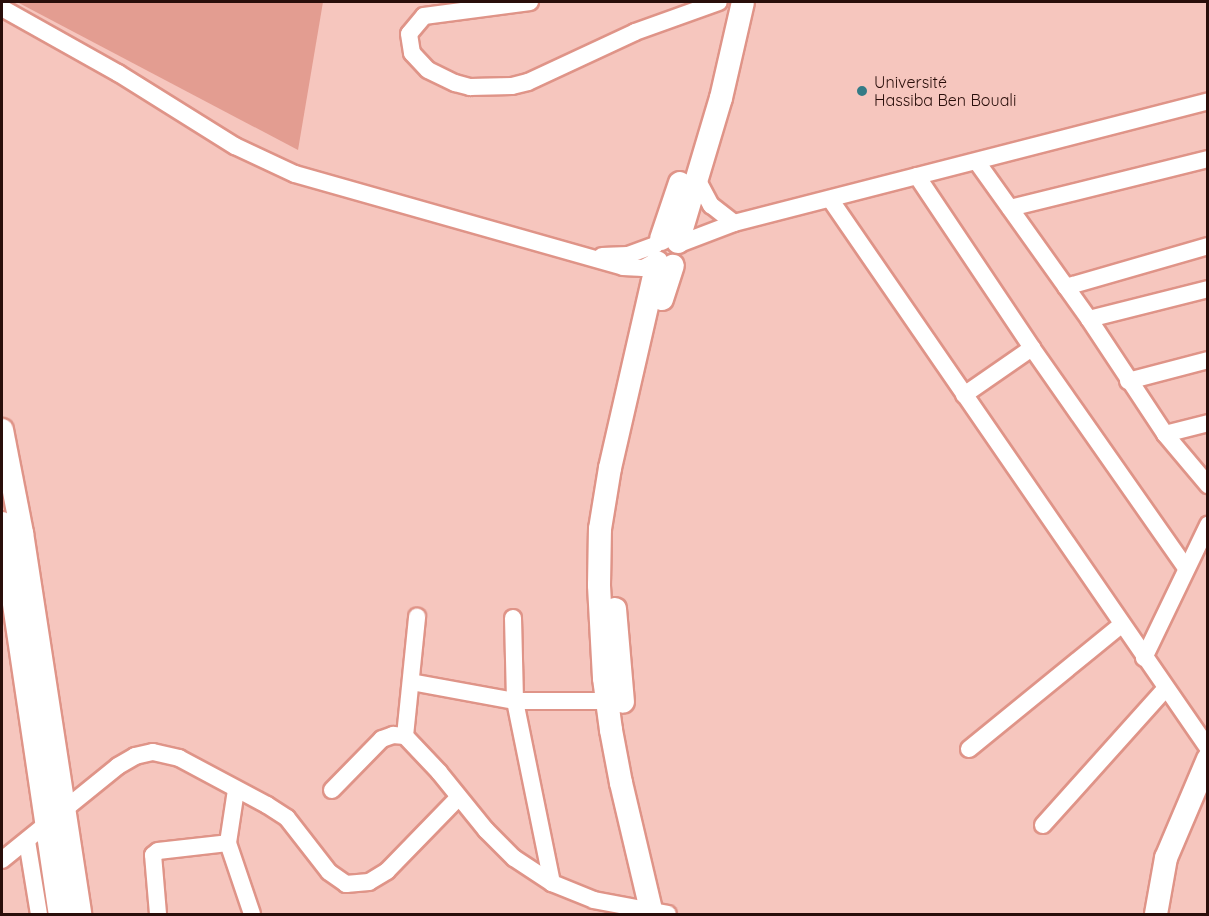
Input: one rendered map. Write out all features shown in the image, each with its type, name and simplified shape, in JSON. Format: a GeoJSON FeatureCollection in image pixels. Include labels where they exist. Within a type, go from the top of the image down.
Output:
{"type":"FeatureCollection","features":[{"type":"Feature","properties":{"kind":"main road"},"geometry":{"type":"LineString","coordinates":[[665,251],[697,179],[728,2]]}},
{"type":"Feature","properties":{"kind":"main road"},"geometry":{"type":"LineString","coordinates":[[660,913],[621,783],[607,701],[599,585],[600,529],[663,292],[665,251],[743,2]]}},
{"type":"Feature","properties":{"kind":"main road"},"geometry":{"type":"LineString","coordinates":[[2,430],[16,498],[80,915]]}},
{"type":"Feature","properties":{"kind":"main road"},"geometry":{"type":"LineString","coordinates":[[616,469],[613,586],[620,677],[660,913]]}},
{"type":"Feature","properties":{"kind":"main road"},"geometry":{"type":"LineString","coordinates":[[2,523],[60,915]]}},
{"type":"Feature","properties":{"kind":"main road"},"geometry":{"type":"LineString","coordinates":[[1156,915],[1166,858],[1200,793],[1208,759]]}},
{"type":"Feature","properties":{"kind":"street"},"geometry":{"type":"LineString","coordinates":[[530,2],[424,16],[413,27],[410,34],[412,53],[428,70],[455,83],[470,87],[512,86],[528,82],[635,32],[719,2]]}},
{"type":"Feature","properties":{"kind":"street"},"geometry":{"type":"LineString","coordinates":[[2,8],[118,73],[235,146],[274,166],[316,181],[583,255],[628,255],[665,251],[734,223],[1208,101]]}},
{"type":"Feature","properties":{"kind":"street"},"geometry":{"type":"LineString","coordinates":[[1010,208],[1208,159]]}},
{"type":"Feature","properties":{"kind":"street"},"geometry":{"type":"LineString","coordinates":[[977,162],[1089,319],[1165,434],[1208,485]]}},
{"type":"Feature","properties":{"kind":"street"},"geometry":{"type":"LineString","coordinates":[[917,176],[1032,348],[1186,568]]}},
{"type":"Feature","properties":{"kind":"street"},"geometry":{"type":"LineString","coordinates":[[697,179],[711,205],[734,223]]}},
{"type":"Feature","properties":{"kind":"street"},"geometry":{"type":"LineString","coordinates":[[830,199],[1121,625],[1208,748]]}},
{"type":"Feature","properties":{"kind":"street"},"geometry":{"type":"LineString","coordinates":[[1066,287],[1208,246]]}},
{"type":"Feature","properties":{"kind":"street"},"geometry":{"type":"LineString","coordinates":[[1089,319],[1208,289]]}},
{"type":"Feature","properties":{"kind":"street"},"geometry":{"type":"LineString","coordinates":[[964,394],[1032,348]]}},
{"type":"Feature","properties":{"kind":"street"},"geometry":{"type":"LineString","coordinates":[[1128,381],[1208,360]]}},
{"type":"Feature","properties":{"kind":"street"},"geometry":{"type":"LineString","coordinates":[[1165,434],[1208,423]]}},
{"type":"Feature","properties":{"kind":"street"},"geometry":{"type":"LineString","coordinates":[[1144,658],[1208,525]]}},
{"type":"Feature","properties":{"kind":"street"},"geometry":{"type":"LineString","coordinates":[[405,736],[417,617]]}},
{"type":"Feature","properties":{"kind":"street"},"geometry":{"type":"LineString","coordinates":[[513,618],[515,701],[552,883]]}},
{"type":"Feature","properties":{"kind":"street"},"geometry":{"type":"LineString","coordinates":[[969,749],[1121,625]]}},
{"type":"Feature","properties":{"kind":"street"},"geometry":{"type":"LineString","coordinates":[[411,682],[515,701],[607,701]]}},
{"type":"Feature","properties":{"kind":"street"},"geometry":{"type":"LineString","coordinates":[[1043,825],[1166,689]]}},
{"type":"Feature","properties":{"kind":"street"},"geometry":{"type":"LineString","coordinates":[[332,790],[382,739],[393,735],[405,736],[486,830],[514,858],[552,883],[612,909],[660,913]]}},
{"type":"Feature","properties":{"kind":"street"},"geometry":{"type":"LineString","coordinates":[[2,860],[118,766],[135,756],[153,752],[179,758],[287,818],[338,881],[355,885],[369,882],[387,871],[459,797]]}},
{"type":"Feature","properties":{"kind":"street"},"geometry":{"type":"LineString","coordinates":[[236,790],[228,843],[252,915]]}},
{"type":"Feature","properties":{"kind":"street"},"geometry":{"type":"LineString","coordinates":[[27,841],[39,915]]}},
{"type":"Feature","properties":{"kind":"street"},"geometry":{"type":"LineString","coordinates":[[158,915],[153,855],[158,851],[228,843]]}},
{"type":"Feature","properties":{"kind":"shaded area"},"geometry":{"type":"Polygon","coordinates":[[[17,2],[323,2],[298,150],[17,2]]]}},
{"type":"Feature","properties":{"kind":"place","name":"Université Hassiba Ben Bouali"},"geometry":{"type":"Point","coordinates":[862,91]}}]}
